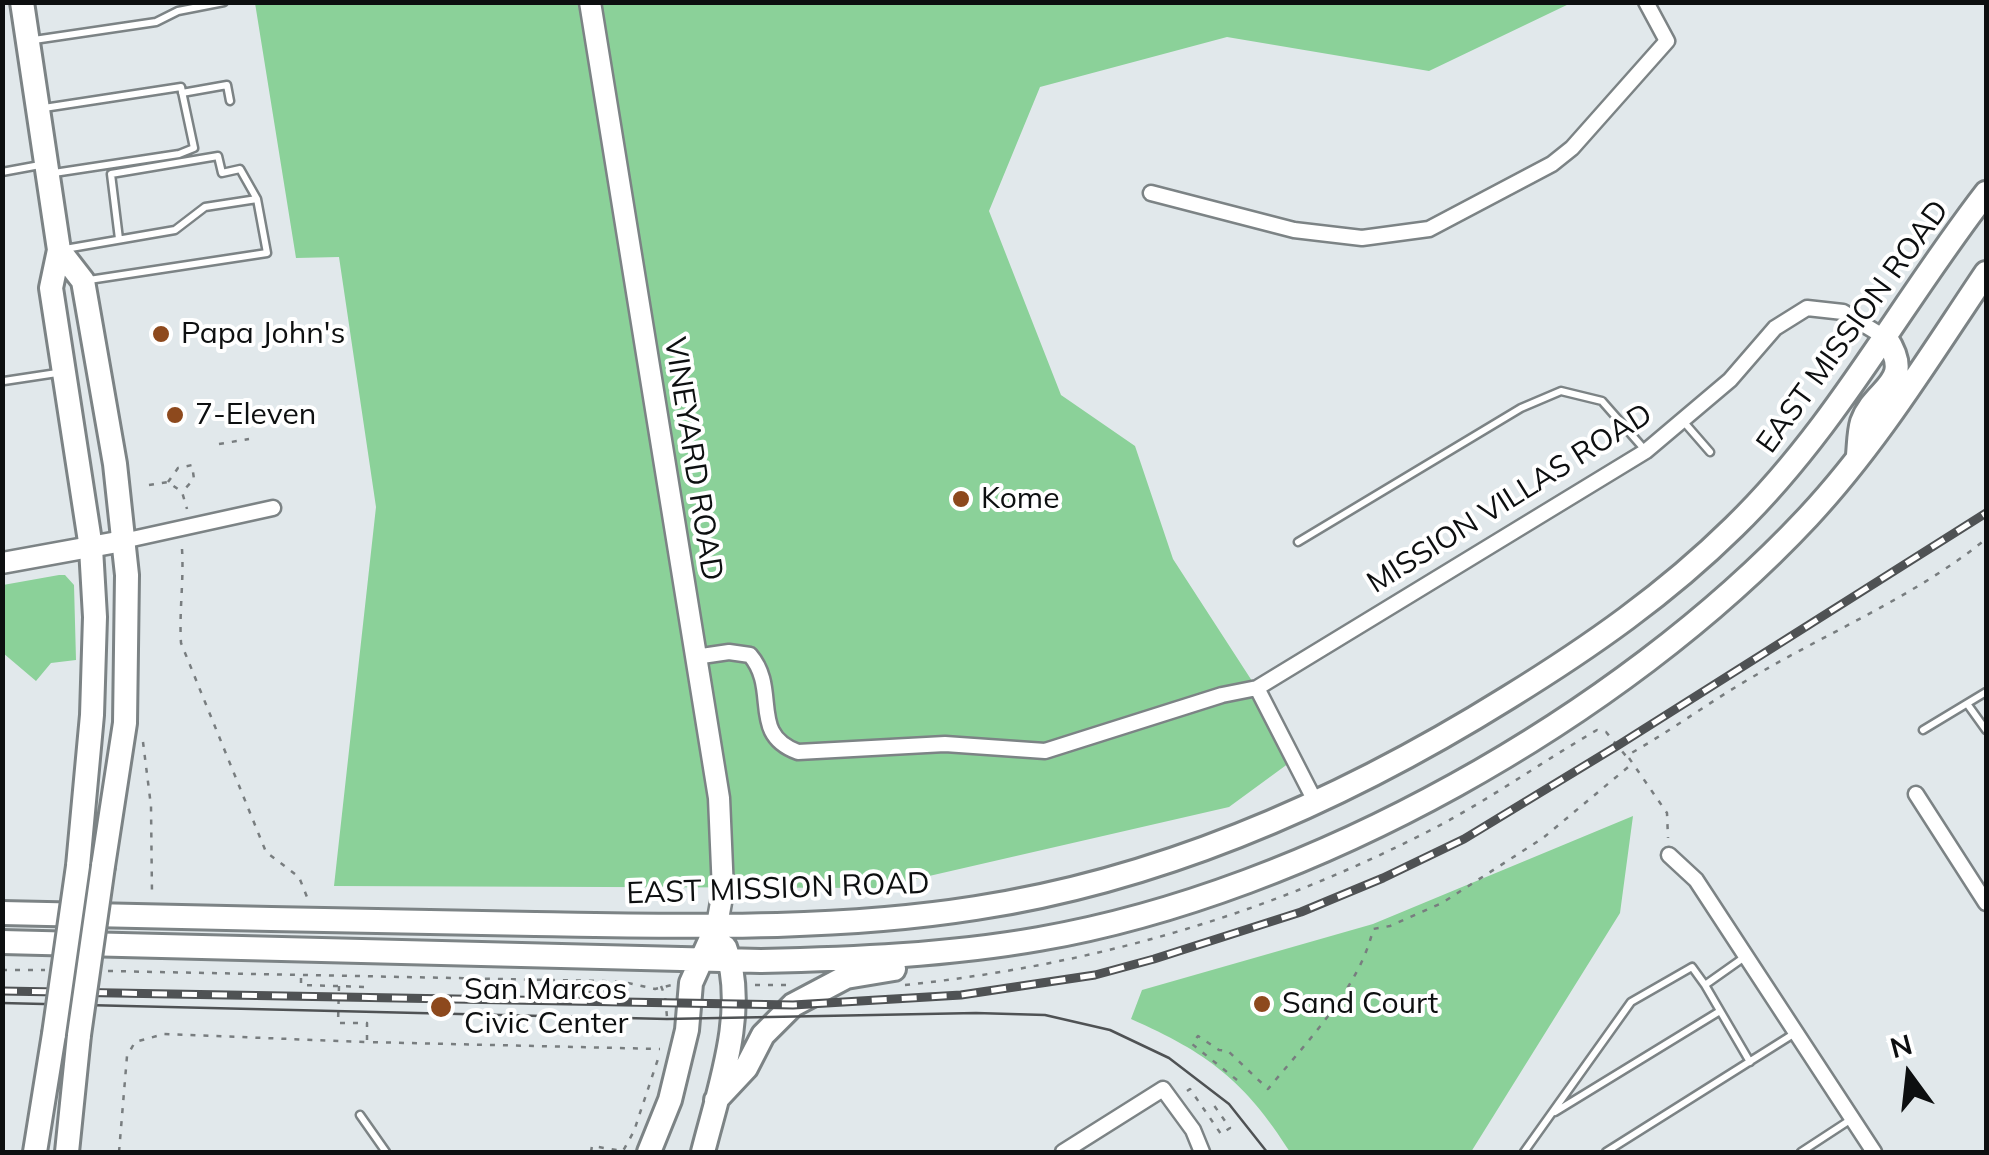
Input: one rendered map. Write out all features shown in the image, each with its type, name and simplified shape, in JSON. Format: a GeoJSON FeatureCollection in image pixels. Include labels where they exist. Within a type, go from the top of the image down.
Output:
{"type":"FeatureCollection","features":[{"type":"Feature","properties":{"kind":"main road","name":"VINEYARD ROAD"},"geometry":{"type":"LineString","coordinates":[[590,2],[718,798],[722,891],[717,925]]}},
{"type":"Feature","properties":{"kind":"main road"},"geometry":{"type":"LineString","coordinates":[[24,4],[59,250],[51,288],[92,548],[95,671],[78,866],[36,1152]]}},
{"type":"Feature","properties":{"kind":"main road","name":"EAST MISSION ROAD"},"geometry":{"type":"LineString","coordinates":[[2,913],[717,925],[871,920],[1034,898],[1214,844],[1316,803],[1462,726],[1570,659],[1661,593],[1737,524],[1820,432],[1986,193]]}},
{"type":"Feature","properties":{"kind":"main road"},"geometry":{"type":"LineString","coordinates":[[59,250],[83,281],[115,464],[129,617],[121,759],[79,1035],[67,1152]]}},
{"type":"Feature","properties":{"kind":"main road","name":"EAST MISSION ROAD"},"geometry":{"type":"LineString","coordinates":[[2,942],[730,960],[840,959],[1039,939],[1168,907],[1264,875],[1343,842],[1440,792],[1582,707],[1656,656],[1755,572],[1858,459],[1986,273]]}},
{"type":"Feature","properties":{"kind":"main road"},"geometry":{"type":"LineString","coordinates":[[1858,459],[1862,421],[1898,369],[1898,358],[1886,338]]}},
{"type":"Feature","properties":{"kind":"main road"},"geometry":{"type":"LineString","coordinates":[[2,562],[123,541]]}},
{"type":"Feature","properties":{"kind":"main road"},"geometry":{"type":"LineString","coordinates":[[649,1152],[670,1100],[687,1030],[691,984],[717,925]]}},
{"type":"Feature","properties":{"kind":"main road"},"geometry":{"type":"LineString","coordinates":[[703,1152],[732,1018],[730,960],[717,925]]}},
{"type":"Feature","properties":{"kind":"main road"},"geometry":{"type":"LineString","coordinates":[[716,1100],[746,1068],[763,1035],[792,1005],[825,986],[875,971],[923,966],[1039,939]]}},
{"type":"Feature","properties":{"kind":"street"},"geometry":{"type":"LineString","coordinates":[[1151,193],[1294,230],[1362,238],[1430,228],[1552,164],[1572,148],[1668,42],[1646,2]]}},
{"type":"Feature","properties":{"kind":"street","name":"MISSION VILLAS ROAD"},"geometry":{"type":"LineString","coordinates":[[695,658],[730,652],[750,655],[763,670],[770,730],[780,745],[798,752],[944,744],[1045,751],[1258,688],[1646,451],[1730,380],[1775,328],[1808,308],[1844,312],[1886,338]]}},
{"type":"Feature","properties":{"kind":"street"},"geometry":{"type":"LineString","coordinates":[[123,541],[273,508]]}},
{"type":"Feature","properties":{"kind":"street"},"geometry":{"type":"LineString","coordinates":[[1258,688],[1316,803]]}},
{"type":"Feature","properties":{"kind":"street"},"geometry":{"type":"LineString","coordinates":[[1916,794],[1986,903]]}},
{"type":"Feature","properties":{"kind":"street"},"geometry":{"type":"LineString","coordinates":[[1669,854],[1696,880],[1874,1152]]}},
{"type":"Feature","properties":{"kind":"street"},"geometry":{"type":"LineString","coordinates":[[1063,1152],[1163,1089],[1193,1130],[1202,1152]]}},
{"type":"Feature","properties":{"kind":"lane"},"geometry":{"type":"LineString","coordinates":[[28,42],[156,22],[178,11],[224,2]]}},
{"type":"Feature","properties":{"kind":"lane"},"geometry":{"type":"LineString","coordinates":[[182,93],[227,85],[230,101]]}},
{"type":"Feature","properties":{"kind":"lane"},"geometry":{"type":"LineString","coordinates":[[2,172],[179,154],[194,148],[181,88],[38,109]]}},
{"type":"Feature","properties":{"kind":"lane"},"geometry":{"type":"LineString","coordinates":[[83,281],[266,253],[257,199],[240,169],[222,173],[218,156],[111,174],[118,239]]}},
{"type":"Feature","properties":{"kind":"lane"},"geometry":{"type":"LineString","coordinates":[[59,250],[175,230],[206,207],[257,199]]}},
{"type":"Feature","properties":{"kind":"lane"},"geometry":{"type":"LineString","coordinates":[[4,380],[64,372]]}},
{"type":"Feature","properties":{"kind":"lane"},"geometry":{"type":"LineString","coordinates":[[1298,542],[1520,408],[1561,391],[1602,400],[1646,451]]}},
{"type":"Feature","properties":{"kind":"lane"},"geometry":{"type":"LineString","coordinates":[[1682,420],[1710,452]]}},
{"type":"Feature","properties":{"kind":"lane"},"geometry":{"type":"LineString","coordinates":[[1924,730],[1986,692]]}},
{"type":"Feature","properties":{"kind":"lane"},"geometry":{"type":"LineString","coordinates":[[1968,705],[1986,730]]}},
{"type":"Feature","properties":{"kind":"lane"},"geometry":{"type":"LineString","coordinates":[[1705,985],[1747,955]]}},
{"type":"Feature","properties":{"kind":"lane"},"geometry":{"type":"LineString","coordinates":[[1524,1152],[1631,1002],[1692,967],[1750,1062]]}},
{"type":"Feature","properties":{"kind":"lane"},"geometry":{"type":"LineString","coordinates":[[1550,1115],[1720,1010]]}},
{"type":"Feature","properties":{"kind":"lane"},"geometry":{"type":"LineString","coordinates":[[1606,1152],[1796,1032]]}},
{"type":"Feature","properties":{"kind":"lane"},"geometry":{"type":"LineString","coordinates":[[360,1115],[386,1152]]}},
{"type":"Feature","properties":{"kind":"lane"},"geometry":{"type":"LineString","coordinates":[[1801,1152],[1853,1119]]}},
{"type":"Feature","properties":{"kind":"path"},"geometry":{"type":"LineString","coordinates":[[219,444],[249,439]]}},
{"type":"Feature","properties":{"kind":"path"},"geometry":{"type":"LineString","coordinates":[[168,482],[178,468],[192,466],[194,479],[182,492]]}},
{"type":"Feature","properties":{"kind":"path"},"geometry":{"type":"LineString","coordinates":[[149,485],[168,482],[182,492],[188,512]]}},
{"type":"Feature","properties":{"kind":"path"},"geometry":{"type":"LineString","coordinates":[[182,550],[178,608],[181,643],[266,852],[300,877],[309,904]]}},
{"type":"Feature","properties":{"kind":"path"},"geometry":{"type":"LineString","coordinates":[[136,737],[143,741],[151,806],[152,900]]}},
{"type":"Feature","properties":{"kind":"path"},"geometry":{"type":"LineString","coordinates":[[1626,756],[1667,813],[1669,854]]}},
{"type":"Feature","properties":{"kind":"path"},"geometry":{"type":"LineString","coordinates":[[1237,1080],[1192,1044],[1198,1036],[1219,1050],[1228,1051],[1268,1089],[1368,956],[1373,929],[1442,904],[1543,838],[1633,763]]}},
{"type":"Feature","properties":{"kind":"path"},"geometry":{"type":"LineString","coordinates":[[301,976],[301,985],[367,987]]}},
{"type":"Feature","properties":{"kind":"path"},"geometry":{"type":"LineString","coordinates":[[575,992],[602,992],[602,981]]}},
{"type":"Feature","properties":{"kind":"path"},"geometry":{"type":"LineString","coordinates":[[339,986],[338,1023],[368,1023],[367,1042]]}},
{"type":"Feature","properties":{"kind":"path"},"geometry":{"type":"LineString","coordinates":[[660,986],[666,996],[668,1026]]}},
{"type":"Feature","properties":{"kind":"path"},"geometry":{"type":"LineString","coordinates":[[119,1152],[128,1056],[134,1042],[164,1034],[661,1049]]}},
{"type":"Feature","properties":{"kind":"path"},"geometry":{"type":"LineString","coordinates":[[591,1152],[592,1146],[624,1151],[646,1099],[664,1038]]}},
{"type":"Feature","properties":{"kind":"path"},"geometry":{"type":"LineString","coordinates":[[1182,1094],[1190,1089],[1221,1134],[1230,1128],[1213,1104]]}},
{"type":"Feature","properties":{"kind":"green space"},"geometry":{"type":"Polygon","coordinates":[[[255,3],[1571,3],[1429,71],[1227,37],[1040,87],[989,211],[1061,395],[1135,446],[1173,559],[1300,755],[1229,807],[877,888],[334,886],[376,507],[339,257],[296,258],[255,3]]]}},
{"type":"Feature","properties":{"kind":"green space"},"geometry":{"type":"Polygon","coordinates":[[[65,575],[74,585],[76,660],[51,663],[36,681],[3,653],[3,585],[65,575]]]}},
{"type":"Feature","properties":{"kind":"green space"},"geometry":{"type":"Polygon","coordinates":[[[1633,816],[1620,913],[1471,1152],[1290,1152],[1257,1106],[1222,1072],[1182,1044],[1131,1019],[1142,990],[1373,924],[1633,816]]]}},
{"type":"Feature","properties":{"kind":"tram line"},"geometry":{"type":"LineString","coordinates":[[2,1003],[667,1019],[1045,1015],[1110,1030],[1169,1058],[1229,1104],[1267,1152]]}},
{"type":"Feature","properties":{"kind":"railway"},"geometry":{"type":"LineString","coordinates":[[2,991],[793,1005],[961,995],[1095,975],[1301,912],[1464,839],[1986,513]]}},
{"type":"Feature","properties":{"kind":"place","name":"Papa John's"},"geometry":{"type":"Point","coordinates":[161,334]}},
{"type":"Feature","properties":{"kind":"place","name":"7-Eleven"},"geometry":{"type":"Point","coordinates":[175,415]}},
{"type":"Feature","properties":{"kind":"place","name":"Kome"},"geometry":{"type":"Point","coordinates":[961,499]}},
{"type":"Feature","properties":{"kind":"place","name":"Sand Court"},"geometry":{"type":"Point","coordinates":[1262,1004]}},
{"type":"Feature","properties":{"kind":"place","name":"San Marcos Civic Center"},"geometry":{"type":"Point","coordinates":[441,1007]}}]}
